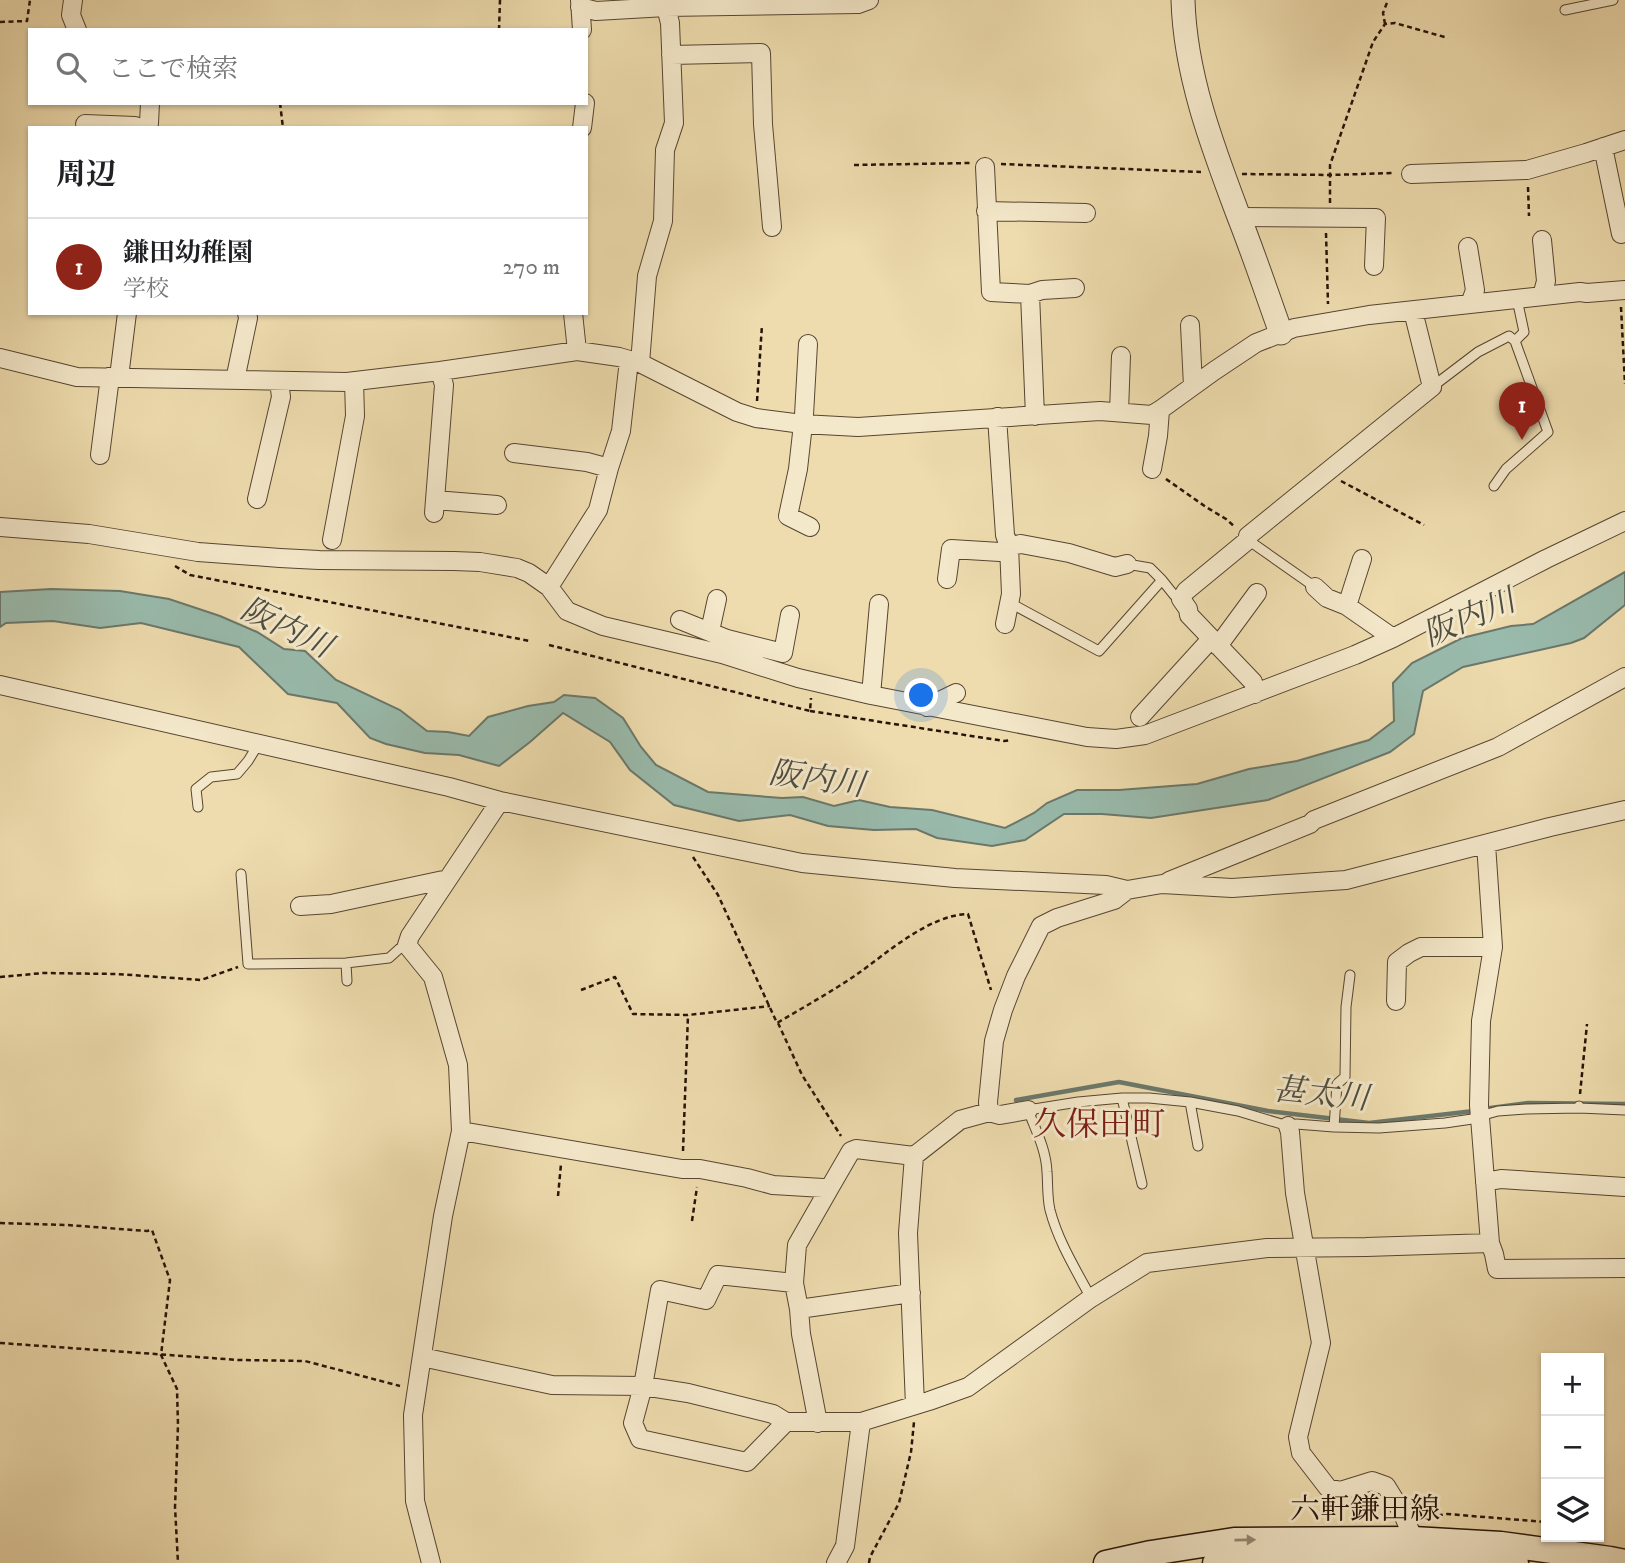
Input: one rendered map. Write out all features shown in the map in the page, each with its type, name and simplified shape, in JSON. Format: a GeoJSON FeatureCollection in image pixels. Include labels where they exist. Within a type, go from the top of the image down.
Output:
{"type":"FeatureCollection","features":[{"type":"Feature","properties":{"kind":"main road","name":"六軒鎌田線"},"geometry":{"type":"LineString","coordinates":[[1106,1563],[1234,1540],[1416,1545],[1501,1544],[1625,1562]]}},
{"type":"Feature","properties":{"kind":"main road","name":"六軒鎌田線"},"geometry":{"type":"LineString","coordinates":[[1215,1563],[1416,1545],[1516,1563]]}},
{"type":"Feature","properties":{"kind":"street"},"geometry":{"type":"LineString","coordinates":[[72,0],[71,15],[76,28]]}},
{"type":"Feature","properties":{"kind":"street"},"geometry":{"type":"LineString","coordinates":[[580,3],[596,11],[669,4],[858,4],[869,0]]}},
{"type":"Feature","properties":{"kind":"street"},"geometry":{"type":"LineString","coordinates":[[1183,0],[1184,26],[1196,90],[1222,173],[1281,333]]}},
{"type":"Feature","properties":{"kind":"street"},"geometry":{"type":"LineString","coordinates":[[580,3],[582,28]]}},
{"type":"Feature","properties":{"kind":"street"},"geometry":{"type":"LineString","coordinates":[[549,587],[598,510],[621,431],[648,276],[663,221],[665,150],[674,123],[669,4]]}},
{"type":"Feature","properties":{"kind":"street"},"geometry":{"type":"LineString","coordinates":[[671,55],[761,53],[762,124],[772,227]]}},
{"type":"Feature","properties":{"kind":"street"},"geometry":{"type":"LineString","coordinates":[[148,126],[150,105]]}},
{"type":"Feature","properties":{"kind":"street"},"geometry":{"type":"LineString","coordinates":[[582,126],[585,105]]}},
{"type":"Feature","properties":{"kind":"street"},"geometry":{"type":"LineString","coordinates":[[85,124],[135,126]]}},
{"type":"Feature","properties":{"kind":"street"},"geometry":{"type":"LineString","coordinates":[[1410,174],[1527,170],[1625,140]]}},
{"type":"Feature","properties":{"kind":"street"},"geometry":{"type":"LineString","coordinates":[[1603,147],[1620,234]]}},
{"type":"Feature","properties":{"kind":"street"},"geometry":{"type":"LineString","coordinates":[[985,167],[991,292],[1030,294],[1042,290],[1075,288]]}},
{"type":"Feature","properties":{"kind":"street"},"geometry":{"type":"LineString","coordinates":[[986,211],[1086,213]]}},
{"type":"Feature","properties":{"kind":"street"},"geometry":{"type":"LineString","coordinates":[[1240,218],[1377,218],[1374,266]]}},
{"type":"Feature","properties":{"kind":"street"},"geometry":{"type":"LineString","coordinates":[[1542,240],[1546,281],[1542,296]]}},
{"type":"Feature","properties":{"kind":"street"},"geometry":{"type":"LineString","coordinates":[[1468,247],[1475,290],[1471,304]]}},
{"type":"Feature","properties":{"kind":"street"},"geometry":{"type":"LineString","coordinates":[[0,358],[77,377],[354,381],[577,351],[634,361],[737,412],[756,418],[802,424],[858,427],[1100,411],[1152,415],[1256,343],[1294,328],[1328,321],[1471,304],[1623,290]]}},
{"type":"Feature","properties":{"kind":"street"},"geometry":{"type":"LineString","coordinates":[[1030,294],[1035,415]]}},
{"type":"Feature","properties":{"kind":"street"},"geometry":{"type":"LineString","coordinates":[[1255,694],[1253,682],[1189,615],[1181,599],[1186,591],[1248,540],[1248,537],[1432,387],[1413,311]]}},
{"type":"Feature","properties":{"kind":"street"},"geometry":{"type":"LineString","coordinates":[[100,455],[127,315]]}},
{"type":"Feature","properties":{"kind":"street"},"geometry":{"type":"LineString","coordinates":[[235,380],[247,315]]}},
{"type":"Feature","properties":{"kind":"street"},"geometry":{"type":"LineString","coordinates":[[573,315],[577,351]]}},
{"type":"Feature","properties":{"kind":"street"},"geometry":{"type":"LineString","coordinates":[[1190,325],[1193,386]]}},
{"type":"Feature","properties":{"kind":"street"},"geometry":{"type":"LineString","coordinates":[[808,344],[798,469],[788,516],[810,527]]}},
{"type":"Feature","properties":{"kind":"street"},"geometry":{"type":"LineString","coordinates":[[1119,412],[1121,356]]}},
{"type":"Feature","properties":{"kind":"street"},"geometry":{"type":"LineString","coordinates":[[440,371],[444,386],[434,507],[497,505]]}},
{"type":"Feature","properties":{"kind":"street"},"geometry":{"type":"LineString","coordinates":[[257,499],[281,397],[279,381]]}},
{"type":"Feature","properties":{"kind":"street"},"geometry":{"type":"LineString","coordinates":[[332,540],[355,416],[354,381]]}},
{"type":"Feature","properties":{"kind":"street"},"geometry":{"type":"LineString","coordinates":[[1152,469],[1160,410]]}},
{"type":"Feature","properties":{"kind":"street"},"geometry":{"type":"LineString","coordinates":[[997,417],[1005,535],[1009,546],[1010,603],[1005,624]]}},
{"type":"Feature","properties":{"kind":"street"},"geometry":{"type":"LineString","coordinates":[[514,453],[587,462],[609,468]]}},
{"type":"Feature","properties":{"kind":"street"},"geometry":{"type":"LineString","coordinates":[[680,620],[710,631],[725,647],[798,678],[927,707],[1087,737],[1116,739],[1145,734],[1354,655],[1625,521]]}},
{"type":"Feature","properties":{"kind":"street"},"geometry":{"type":"LineString","coordinates":[[0,527],[89,534],[198,552],[319,560],[480,562],[517,568],[549,587],[568,611],[603,626],[725,647],[783,653],[790,615]]}},
{"type":"Feature","properties":{"kind":"street"},"geometry":{"type":"LineString","coordinates":[[947,579],[951,549],[1000,552],[1009,546],[1021,544],[1069,553],[1115,567],[1127,564]]}},
{"type":"Feature","properties":{"kind":"street"},"geometry":{"type":"LineString","coordinates":[[1347,606],[1362,559]]}},
{"type":"Feature","properties":{"kind":"street"},"geometry":{"type":"LineString","coordinates":[[1315,587],[1393,638]]}},
{"type":"Feature","properties":{"kind":"street"},"geometry":{"type":"LineString","coordinates":[[1140,717],[1215,643],[1257,593]]}},
{"type":"Feature","properties":{"kind":"street"},"geometry":{"type":"LineString","coordinates":[[710,631],[718,599]]}},
{"type":"Feature","properties":{"kind":"street"},"geometry":{"type":"LineString","coordinates":[[871,695],[879,604]]}},
{"type":"Feature","properties":{"kind":"street"},"geometry":{"type":"LineString","coordinates":[[0,685],[449,787],[500,801],[802,863],[955,878],[1106,885],[1127,890],[1163,884],[1310,824],[1314,820],[1499,747],[1625,677]]}},
{"type":"Feature","properties":{"kind":"street"},"geometry":{"type":"LineString","coordinates":[[927,707],[956,693]]}},
{"type":"Feature","properties":{"kind":"street"},"geometry":{"type":"LineString","coordinates":[[431,1563],[415,1501],[413,1415],[443,1216],[461,1131],[458,1065],[433,977],[407,945],[410,936],[500,801]]}},
{"type":"Feature","properties":{"kind":"street"},"geometry":{"type":"LineString","coordinates":[[1163,884],[1232,888],[1346,880],[1625,810]]}},
{"type":"Feature","properties":{"kind":"street"},"geometry":{"type":"LineString","coordinates":[[1486,844],[1493,947],[1482,1021],[1479,1112],[1490,1243],[1497,1269],[1625,1268]]}},
{"type":"Feature","properties":{"kind":"street"},"geometry":{"type":"LineString","coordinates":[[1230,857],[1227,873],[1232,888]]}},
{"type":"Feature","properties":{"kind":"street"},"geometry":{"type":"LineString","coordinates":[[300,906],[331,904],[448,879]]}},
{"type":"Feature","properties":{"kind":"street"},"geometry":{"type":"LineString","coordinates":[[989,1112],[994,1041],[1016,976],[1041,926],[1057,918],[1114,901],[1127,890]]}},
{"type":"Feature","properties":{"kind":"street"},"geometry":{"type":"LineString","coordinates":[[1396,1001],[1397,962],[1409,953],[1421,947],[1493,947]]}},
{"type":"Feature","properties":{"kind":"street"},"geometry":{"type":"LineString","coordinates":[[818,1423],[794,1283],[797,1245],[851,1150],[914,1157],[960,1120],[989,1112],[1000,1115],[1028,1110]]}},
{"type":"Feature","properties":{"kind":"street"},"geometry":{"type":"LineString","coordinates":[[1288,1126],[1295,1193],[1321,1343],[1298,1437],[1301,1453],[1328,1488],[1340,1491],[1372,1481],[1386,1486],[1416,1545]]}},
{"type":"Feature","properties":{"kind":"street"},"geometry":{"type":"LineString","coordinates":[[461,1131],[747,1178],[773,1185],[829,1189]]}},
{"type":"Feature","properties":{"kind":"street"},"geometry":{"type":"LineString","coordinates":[[914,1157],[908,1233],[915,1405]]}},
{"type":"Feature","properties":{"kind":"street"},"geometry":{"type":"LineString","coordinates":[[1485,1182],[1502,1179],[1625,1187]]}},
{"type":"Feature","properties":{"kind":"street"},"geometry":{"type":"LineString","coordinates":[[422,1357],[552,1385],[643,1386],[688,1393],[773,1414],[786,1422],[861,1422],[968,1388],[1091,1298],[1147,1263],[1267,1248],[1490,1243]]}},
{"type":"Feature","properties":{"kind":"street"},"geometry":{"type":"LineString","coordinates":[[786,1422],[747,1462],[640,1439],[634,1423],[660,1290],[706,1300],[718,1275],[794,1283]]}},
{"type":"Feature","properties":{"kind":"street"},"geometry":{"type":"LineString","coordinates":[[799,1309],[911,1293]]}},
{"type":"Feature","properties":{"kind":"street"},"geometry":{"type":"LineString","coordinates":[[836,1563],[845,1546],[861,1422]]}},
{"type":"Feature","properties":{"kind":"lane"},"geometry":{"type":"LineString","coordinates":[[1565,10],[1613,0]]}},
{"type":"Feature","properties":{"kind":"lane"},"geometry":{"type":"LineString","coordinates":[[1515,341],[1524,332],[1517,299]]}},
{"type":"Feature","properties":{"kind":"lane"},"geometry":{"type":"LineString","coordinates":[[1432,387],[1478,352],[1509,336],[1515,341],[1548,432],[1506,469],[1494,485]]}},
{"type":"Feature","properties":{"kind":"lane"},"geometry":{"type":"LineString","coordinates":[[1248,540],[1315,587]]}},
{"type":"Feature","properties":{"kind":"lane"},"geometry":{"type":"LineString","coordinates":[[1127,564],[1150,568],[1174,595],[1181,599]]}},
{"type":"Feature","properties":{"kind":"lane"},"geometry":{"type":"LineString","coordinates":[[1010,603],[1099,651],[1162,580]]}},
{"type":"Feature","properties":{"kind":"lane"},"geometry":{"type":"LineString","coordinates":[[198,807],[196,789],[211,777],[237,774],[258,743]]}},
{"type":"Feature","properties":{"kind":"lane"},"geometry":{"type":"LineString","coordinates":[[241,874],[248,964],[346,963],[389,958],[407,945]]}},
{"type":"Feature","properties":{"kind":"lane"},"geometry":{"type":"LineString","coordinates":[[346,963],[347,981]]}},
{"type":"Feature","properties":{"kind":"lane"},"geometry":{"type":"LineString","coordinates":[[1334,1122],[1337,1084],[1345,1077],[1346,1007],[1350,975]]}},
{"type":"Feature","properties":{"kind":"lane"},"geometry":{"type":"LineString","coordinates":[[1091,1298],[1055,1226],[1049,1207],[1044,1148],[1028,1110],[1078,1102],[1149,1097],[1238,1111],[1288,1126],[1334,1122],[1379,1128],[1445,1123],[1479,1112],[1487,1114],[1579,1105],[1625,1110]]}},
{"type":"Feature","properties":{"kind":"lane"},"geometry":{"type":"LineString","coordinates":[[1122,1098],[1142,1184]]}},
{"type":"Feature","properties":{"kind":"lane"},"geometry":{"type":"LineString","coordinates":[[1190,1102],[1198,1146]]}},
{"type":"Feature","properties":{"kind":"path"},"geometry":{"type":"LineString","coordinates":[[0,22],[27,21],[30,0]]}},
{"type":"Feature","properties":{"kind":"path"},"geometry":{"type":"LineString","coordinates":[[499,28],[500,0]]}},
{"type":"Feature","properties":{"kind":"path"},"geometry":{"type":"LineString","coordinates":[[1328,321],[1326,218],[1330,202],[1330,165],[1373,42],[1385,24],[1383,13],[1388,0]]}},
{"type":"Feature","properties":{"kind":"path"},"geometry":{"type":"LineString","coordinates":[[1385,24],[1395,23],[1448,38]]}},
{"type":"Feature","properties":{"kind":"path"},"geometry":{"type":"LineString","coordinates":[[279,105],[283,126]]}},
{"type":"Feature","properties":{"kind":"path"},"geometry":{"type":"LineString","coordinates":[[854,165],[969,162],[985,167],[1001,164],[1222,173],[1410,174]]}},
{"type":"Feature","properties":{"kind":"path"},"geometry":{"type":"LineString","coordinates":[[1527,170],[1529,216]]}},
{"type":"Feature","properties":{"kind":"path"},"geometry":{"type":"LineString","coordinates":[[1623,290],[1625,384]]}},
{"type":"Feature","properties":{"kind":"path"},"geometry":{"type":"LineString","coordinates":[[756,418],[762,325]]}},
{"type":"Feature","properties":{"kind":"path"},"geometry":{"type":"LineString","coordinates":[[1152,469],[1226,519],[1248,540]]}},
{"type":"Feature","properties":{"kind":"path"},"geometry":{"type":"LineString","coordinates":[[1328,471],[1332,477],[1424,525]]}},
{"type":"Feature","properties":{"kind":"path"},"geometry":{"type":"LineString","coordinates":[[167,561],[190,575],[530,641]]}},
{"type":"Feature","properties":{"kind":"path"},"geometry":{"type":"LineString","coordinates":[[549,645],[810,711],[1004,741],[1017,739]]}},
{"type":"Feature","properties":{"kind":"path"},"geometry":{"type":"LineString","coordinates":[[798,678],[812,698],[810,711]]}},
{"type":"Feature","properties":{"kind":"path"},"geometry":{"type":"LineString","coordinates":[[678,837],[718,895],[802,1075],[851,1150]]}},
{"type":"Feature","properties":{"kind":"path"},"geometry":{"type":"LineString","coordinates":[[778,1023],[855,975],[910,935],[955,915],[968,914],[996,1005],[1003,1010]]}},
{"type":"Feature","properties":{"kind":"path"},"geometry":{"type":"LineString","coordinates":[[0,977],[43,973],[201,979],[248,964]]}},
{"type":"Feature","properties":{"kind":"path"},"geometry":{"type":"LineString","coordinates":[[581,990],[615,977],[633,1014],[688,1015],[770,1006]]}},
{"type":"Feature","properties":{"kind":"path"},"geometry":{"type":"LineString","coordinates":[[688,1015],[692,1222]]}},
{"type":"Feature","properties":{"kind":"path"},"geometry":{"type":"LineString","coordinates":[[1579,1105],[1587,1024]]}},
{"type":"Feature","properties":{"kind":"path"},"geometry":{"type":"LineString","coordinates":[[558,1196],[563,1148]]}},
{"type":"Feature","properties":{"kind":"path"},"geometry":{"type":"LineString","coordinates":[[0,1223],[152,1230],[170,1280],[161,1355],[177,1389],[175,1507],[178,1563]]}},
{"type":"Feature","properties":{"kind":"path"},"geometry":{"type":"LineString","coordinates":[[0,1343],[239,1360],[304,1361],[417,1391]]}},
{"type":"Feature","properties":{"kind":"path"},"geometry":{"type":"LineString","coordinates":[[869,1563],[899,1503],[911,1452],[915,1405]]}},
{"type":"Feature","properties":{"kind":"path"},"geometry":{"type":"LineString","coordinates":[[1416,1545],[1447,1514],[1541,1522]]}},
{"type":"Feature","properties":{"kind":"shaded area","name":"阪内川"},"geometry":{"type":"Polygon","coordinates":[[[1625,572],[1625,605],[1584,638],[1463,667],[1423,691],[1414,734],[1390,752],[1268,800],[1151,818],[1064,814],[1025,840],[992,846],[937,838],[916,829],[874,830],[828,826],[790,815],[739,821],[674,805],[630,770],[610,742],[563,713],[499,766],[459,755],[425,753],[370,738],[337,703],[288,694],[239,647],[141,623],[100,628],[53,621],[6,623],[0,627],[0,592],[51,589],[120,591],[169,599],[257,632],[284,649],[305,651],[336,680],[400,710],[427,731],[469,736],[488,717],[554,702],[564,695],[595,698],[623,718],[656,765],[708,792],[782,798],[803,797],[834,806],[859,800],[890,807],[932,810],[1005,828],[1047,803],[1077,790],[1197,784],[1249,769],[1297,761],[1369,740],[1394,721],[1393,683],[1412,663],[1462,638],[1511,626],[1533,624],[1625,572]]]}},
{"type":"Feature","properties":{"kind":"waterway","name":"甚太川"},"geometry":{"type":"LineString","coordinates":[[1016,1100],[1119,1082],[1268,1111],[1369,1123],[1474,1111]]}},
{"type":"Feature","properties":{"kind":"waterway","name":"甚太川"},"geometry":{"type":"LineString","coordinates":[[1483,1109],[1528,1103],[1625,1104]]}},
{"type":"Feature","properties":{"kind":"place","name":"鎌田幼稚園"},"geometry":{"type":"Point","coordinates":[1522,440]}},
{"type":"Feature","properties":{"kind":"district","name":"久保田町"},"geometry":{"type":"Point","coordinates":[1099,1123]}}]}
